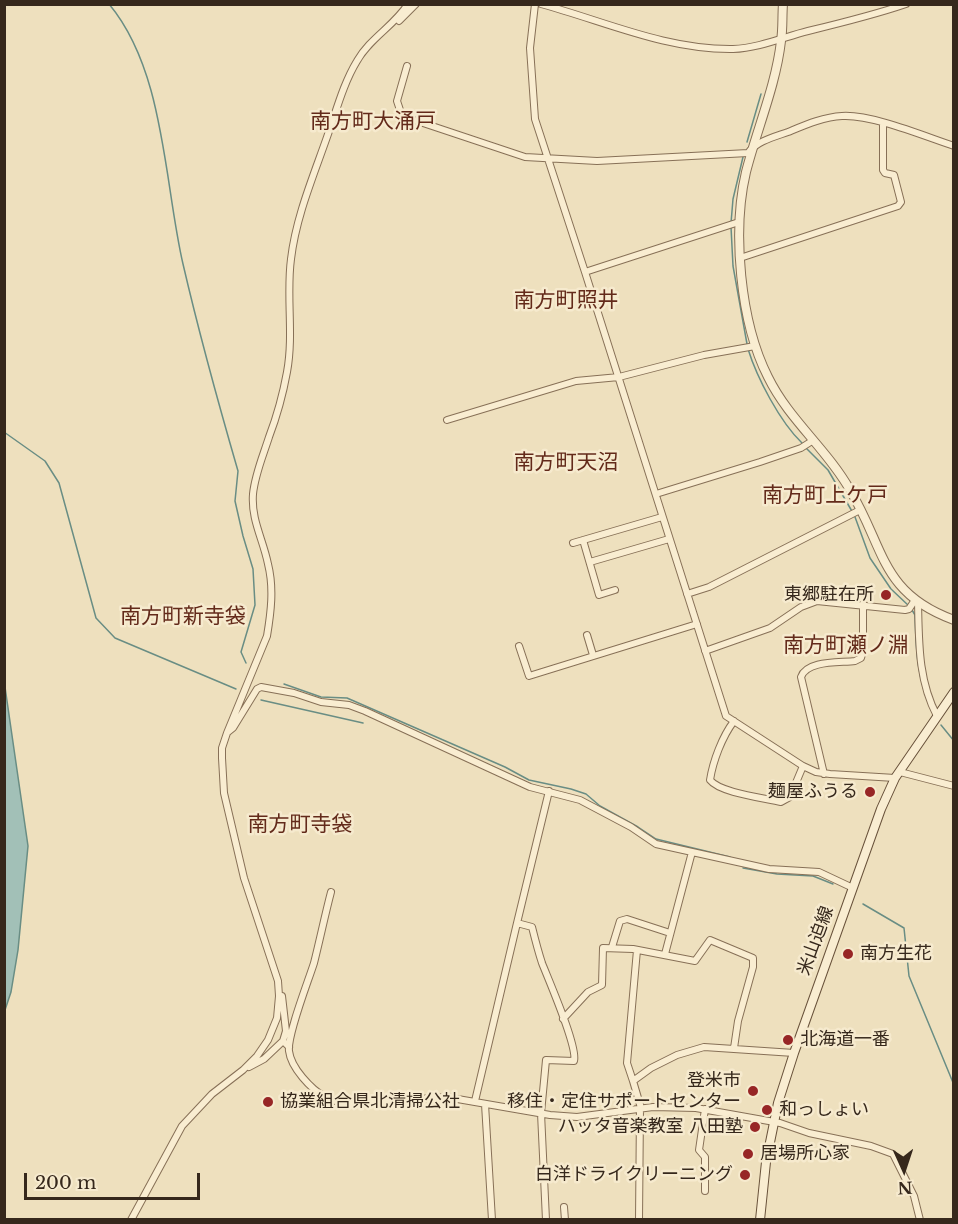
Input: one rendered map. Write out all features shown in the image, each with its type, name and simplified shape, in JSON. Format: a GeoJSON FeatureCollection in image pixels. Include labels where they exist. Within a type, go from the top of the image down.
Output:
{"type":"FeatureCollection","features":[{"type":"Feature","properties":{"kind":"main road","name":"米山迫線"},"geometry":{"type":"LineString","coordinates":[[760,1220],[773,1123],[794,1053],[881,809],[897,775],[954,692]]}},
{"type":"Feature","properties":{"kind":"street"},"geometry":{"type":"LineString","coordinates":[[243,1070],[264,1059],[283,1041],[286,1031],[278,981],[244,878],[224,794],[222,748],[267,636],[270,619],[270,573],[254,519],[253,493],[256,472],[278,412],[288,369],[289,286],[295,235],[305,200],[348,77],[363,51],[408,4]]}},
{"type":"Feature","properties":{"kind":"street"},"geometry":{"type":"LineString","coordinates":[[389,26],[398,22],[416,4]]}},
{"type":"Feature","properties":{"kind":"street"},"geometry":{"type":"LineString","coordinates":[[535,4],[530,48],[533,109],[726,716],[802,766],[824,774],[897,775],[954,786]]}},
{"type":"Feature","properties":{"kind":"street"},"geometry":{"type":"LineString","coordinates":[[541,4],[648,37],[699,46],[736,49],[782,40],[906,4]]}},
{"type":"Feature","properties":{"kind":"street"},"geometry":{"type":"LineString","coordinates":[[783,4],[782,40],[734,223],[749,320],[750,346],[807,444],[845,482],[856,513],[890,573],[914,605],[925,688],[937,716]]}},
{"type":"Feature","properties":{"kind":"street"},"geometry":{"type":"LineString","coordinates":[[407,66],[398,101],[402,116],[525,157],[597,161],[748,153],[753,146],[814,122],[840,116],[867,118],[954,146]]}},
{"type":"Feature","properties":{"kind":"street"},"geometry":{"type":"LineString","coordinates":[[740,258],[898,206],[901,202],[894,175],[885,173],[883,170],[883,123]]}},
{"type":"Feature","properties":{"kind":"street"},"geometry":{"type":"LineString","coordinates":[[585,272],[734,223]]}},
{"type":"Feature","properties":{"kind":"street"},"geometry":{"type":"LineString","coordinates":[[447,420],[576,381],[619,377],[750,346]]}},
{"type":"Feature","properties":{"kind":"street"},"geometry":{"type":"LineString","coordinates":[[656,494],[807,444]]}},
{"type":"Feature","properties":{"kind":"street"},"geometry":{"type":"LineString","coordinates":[[687,594],[709,587],[856,513]]}},
{"type":"Feature","properties":{"kind":"street"},"geometry":{"type":"LineString","coordinates":[[573,543],[662,517]]}},
{"type":"Feature","properties":{"kind":"street"},"geometry":{"type":"LineString","coordinates":[[590,562],[669,539]]}},
{"type":"Feature","properties":{"kind":"street"},"geometry":{"type":"LineString","coordinates":[[584,540],[599,595],[615,590]]}},
{"type":"Feature","properties":{"kind":"street"},"geometry":{"type":"LineString","coordinates":[[705,651],[770,628],[801,607],[816,601],[895,609],[914,605],[954,620]]}},
{"type":"Feature","properties":{"kind":"street"},"geometry":{"type":"LineString","coordinates":[[824,774],[801,677],[804,670],[812,666],[855,661],[861,658],[863,604]]}},
{"type":"Feature","properties":{"kind":"street"},"geometry":{"type":"LineString","coordinates":[[519,646],[529,676],[697,624]]}},
{"type":"Feature","properties":{"kind":"street"},"geometry":{"type":"LineString","coordinates":[[587,635],[593,655]]}},
{"type":"Feature","properties":{"kind":"street"},"geometry":{"type":"LineString","coordinates":[[227,733],[233,728],[257,689],[265,686],[321,702],[349,705],[455,751],[530,787],[580,800],[631,827],[656,844],[769,869],[819,872],[852,890]]}},
{"type":"Feature","properties":{"kind":"street"},"geometry":{"type":"LineString","coordinates":[[734,721],[728,729],[711,771],[710,780],[713,784],[726,790],[781,802],[790,797],[802,766]]}},
{"type":"Feature","properties":{"kind":"street"},"geometry":{"type":"LineString","coordinates":[[475,1101],[549,791]]}},
{"type":"Feature","properties":{"kind":"street"},"geometry":{"type":"LineString","coordinates":[[665,954],[692,852]]}},
{"type":"Feature","properties":{"kind":"street"},"geometry":{"type":"LineString","coordinates":[[331,892],[314,963],[289,1047],[292,1060],[317,1091],[337,1102],[352,1104],[446,1097],[560,1116],[592,1116],[640,1108],[705,1109],[780,1123],[809,1133],[871,1146],[893,1154],[914,1196],[920,1220]]}},
{"type":"Feature","properties":{"kind":"street"},"geometry":{"type":"LineString","coordinates":[[612,947],[620,921],[627,919],[670,933]]}},
{"type":"Feature","properties":{"kind":"street"},"geometry":{"type":"LineString","coordinates":[[517,923],[532,927],[541,960],[575,1057],[574,1061],[546,1060],[541,1113],[546,1220]]}},
{"type":"Feature","properties":{"kind":"street"},"geometry":{"type":"LineString","coordinates":[[563,1019],[588,992],[602,985],[603,948],[612,947],[665,954],[695,962],[710,940],[753,958],[753,967],[738,1021],[734,1048]]}},
{"type":"Feature","properties":{"kind":"street"},"geometry":{"type":"LineString","coordinates":[[637,950],[627,1063],[640,1108],[639,1220]]}},
{"type":"Feature","properties":{"kind":"street"},"geometry":{"type":"LineString","coordinates":[[131,1220],[182,1126],[212,1094],[257,1056],[273,1029],[279,1006],[278,981]]}},
{"type":"Feature","properties":{"kind":"street"},"geometry":{"type":"LineString","coordinates":[[283,1041],[289,1047]]}},
{"type":"Feature","properties":{"kind":"street"},"geometry":{"type":"LineString","coordinates":[[633,1081],[651,1068],[704,1047],[794,1053]]}},
{"type":"Feature","properties":{"kind":"street"},"geometry":{"type":"LineString","coordinates":[[485,1104],[492,1220]]}},
{"type":"Feature","properties":{"kind":"street"},"geometry":{"type":"LineString","coordinates":[[705,1109],[699,1150],[705,1157],[705,1191]]}},
{"type":"Feature","properties":{"kind":"street"},"geometry":{"type":"LineString","coordinates":[[564,1207],[565,1220]]}},
{"type":"Feature","properties":{"kind":"water"},"geometry":{"type":"Polygon","coordinates":[[[5,687],[28,846],[18,950],[11,992],[5,1010],[5,687]]]}},
{"type":"Feature","properties":{"kind":"waterway"},"geometry":{"type":"LineString","coordinates":[[109,4],[127,31],[142,61],[152,94],[183,264],[238,471],[235,501],[253,569],[255,605],[241,652],[246,663]]}},
{"type":"Feature","properties":{"kind":"waterway"},"geometry":{"type":"LineString","coordinates":[[747,142],[761,94]]}},
{"type":"Feature","properties":{"kind":"waterway"},"geometry":{"type":"LineString","coordinates":[[731,223],[733,199],[743,157]]}},
{"type":"Feature","properties":{"kind":"waterway"},"geometry":{"type":"LineString","coordinates":[[731,227],[733,266],[747,344]]}},
{"type":"Feature","properties":{"kind":"waterway"},"geometry":{"type":"LineString","coordinates":[[748,349],[770,399],[802,443]]}},
{"type":"Feature","properties":{"kind":"waterway"},"geometry":{"type":"LineString","coordinates":[[4,432],[45,461],[59,483],[96,618],[115,638],[236,689]]}},
{"type":"Feature","properties":{"kind":"waterway"},"geometry":{"type":"LineString","coordinates":[[805,447],[828,470],[853,513]]}},
{"type":"Feature","properties":{"kind":"waterway"},"geometry":{"type":"LineString","coordinates":[[855,517],[870,558],[891,589],[909,606]]}},
{"type":"Feature","properties":{"kind":"waterway"},"geometry":{"type":"LineString","coordinates":[[912,610],[915,615],[920,676],[932,712]]}},
{"type":"Feature","properties":{"kind":"waterway"},"geometry":{"type":"LineString","coordinates":[[284,684],[321,697],[347,698],[505,767],[529,780],[586,794],[600,806],[656,839],[730,857]]}},
{"type":"Feature","properties":{"kind":"waterway"},"geometry":{"type":"LineString","coordinates":[[261,700],[363,723]]}},
{"type":"Feature","properties":{"kind":"waterway"},"geometry":{"type":"LineString","coordinates":[[941,725],[954,741]]}},
{"type":"Feature","properties":{"kind":"waterway"},"geometry":{"type":"LineString","coordinates":[[743,868],[777,874],[813,876],[833,884]]}},
{"type":"Feature","properties":{"kind":"waterway"},"geometry":{"type":"LineString","coordinates":[[863,904],[904,928],[909,976],[954,1085]]}},
{"type":"Feature","properties":{"kind":"place","name":"東郷駐在所"},"geometry":{"type":"Point","coordinates":[886,595]}},
{"type":"Feature","properties":{"kind":"place","name":"麺屋ふうる"},"geometry":{"type":"Point","coordinates":[870,792]}},
{"type":"Feature","properties":{"kind":"place","name":"南方生花"},"geometry":{"type":"Point","coordinates":[848,954]}},
{"type":"Feature","properties":{"kind":"place","name":"北海道一番"},"geometry":{"type":"Point","coordinates":[788,1040]}},
{"type":"Feature","properties":{"kind":"place","name":"登米市 移住・定住サポートセンター"},"geometry":{"type":"Point","coordinates":[753,1091]}},
{"type":"Feature","properties":{"kind":"place","name":"協業組合県北清掃公社"},"geometry":{"type":"Point","coordinates":[268,1102]}},
{"type":"Feature","properties":{"kind":"place","name":"和っしょい"},"geometry":{"type":"Point","coordinates":[767,1110]}},
{"type":"Feature","properties":{"kind":"place","name":"ハッタ音楽教室 八田塾"},"geometry":{"type":"Point","coordinates":[755,1127]}},
{"type":"Feature","properties":{"kind":"place","name":"居場所心家"},"geometry":{"type":"Point","coordinates":[748,1154]}},
{"type":"Feature","properties":{"kind":"place","name":"白洋ドライクリーニング"},"geometry":{"type":"Point","coordinates":[745,1175]}},
{"type":"Feature","properties":{"kind":"district","name":"南方町大涌戸"},"geometry":{"type":"Point","coordinates":[373,122]}},
{"type":"Feature","properties":{"kind":"district","name":"南方町照井"},"geometry":{"type":"Point","coordinates":[566,301]}},
{"type":"Feature","properties":{"kind":"district","name":"南方町天沼"},"geometry":{"type":"Point","coordinates":[566,463]}},
{"type":"Feature","properties":{"kind":"district","name":"南方町上ケ戸"},"geometry":{"type":"Point","coordinates":[825,496]}},
{"type":"Feature","properties":{"kind":"district","name":"南方町新寺袋"},"geometry":{"type":"Point","coordinates":[183,617]}},
{"type":"Feature","properties":{"kind":"district","name":"南方町瀬ノ淵"},"geometry":{"type":"Point","coordinates":[846,646]}},
{"type":"Feature","properties":{"kind":"district","name":"南方町寺袋"},"geometry":{"type":"Point","coordinates":[300,825]}}]}
